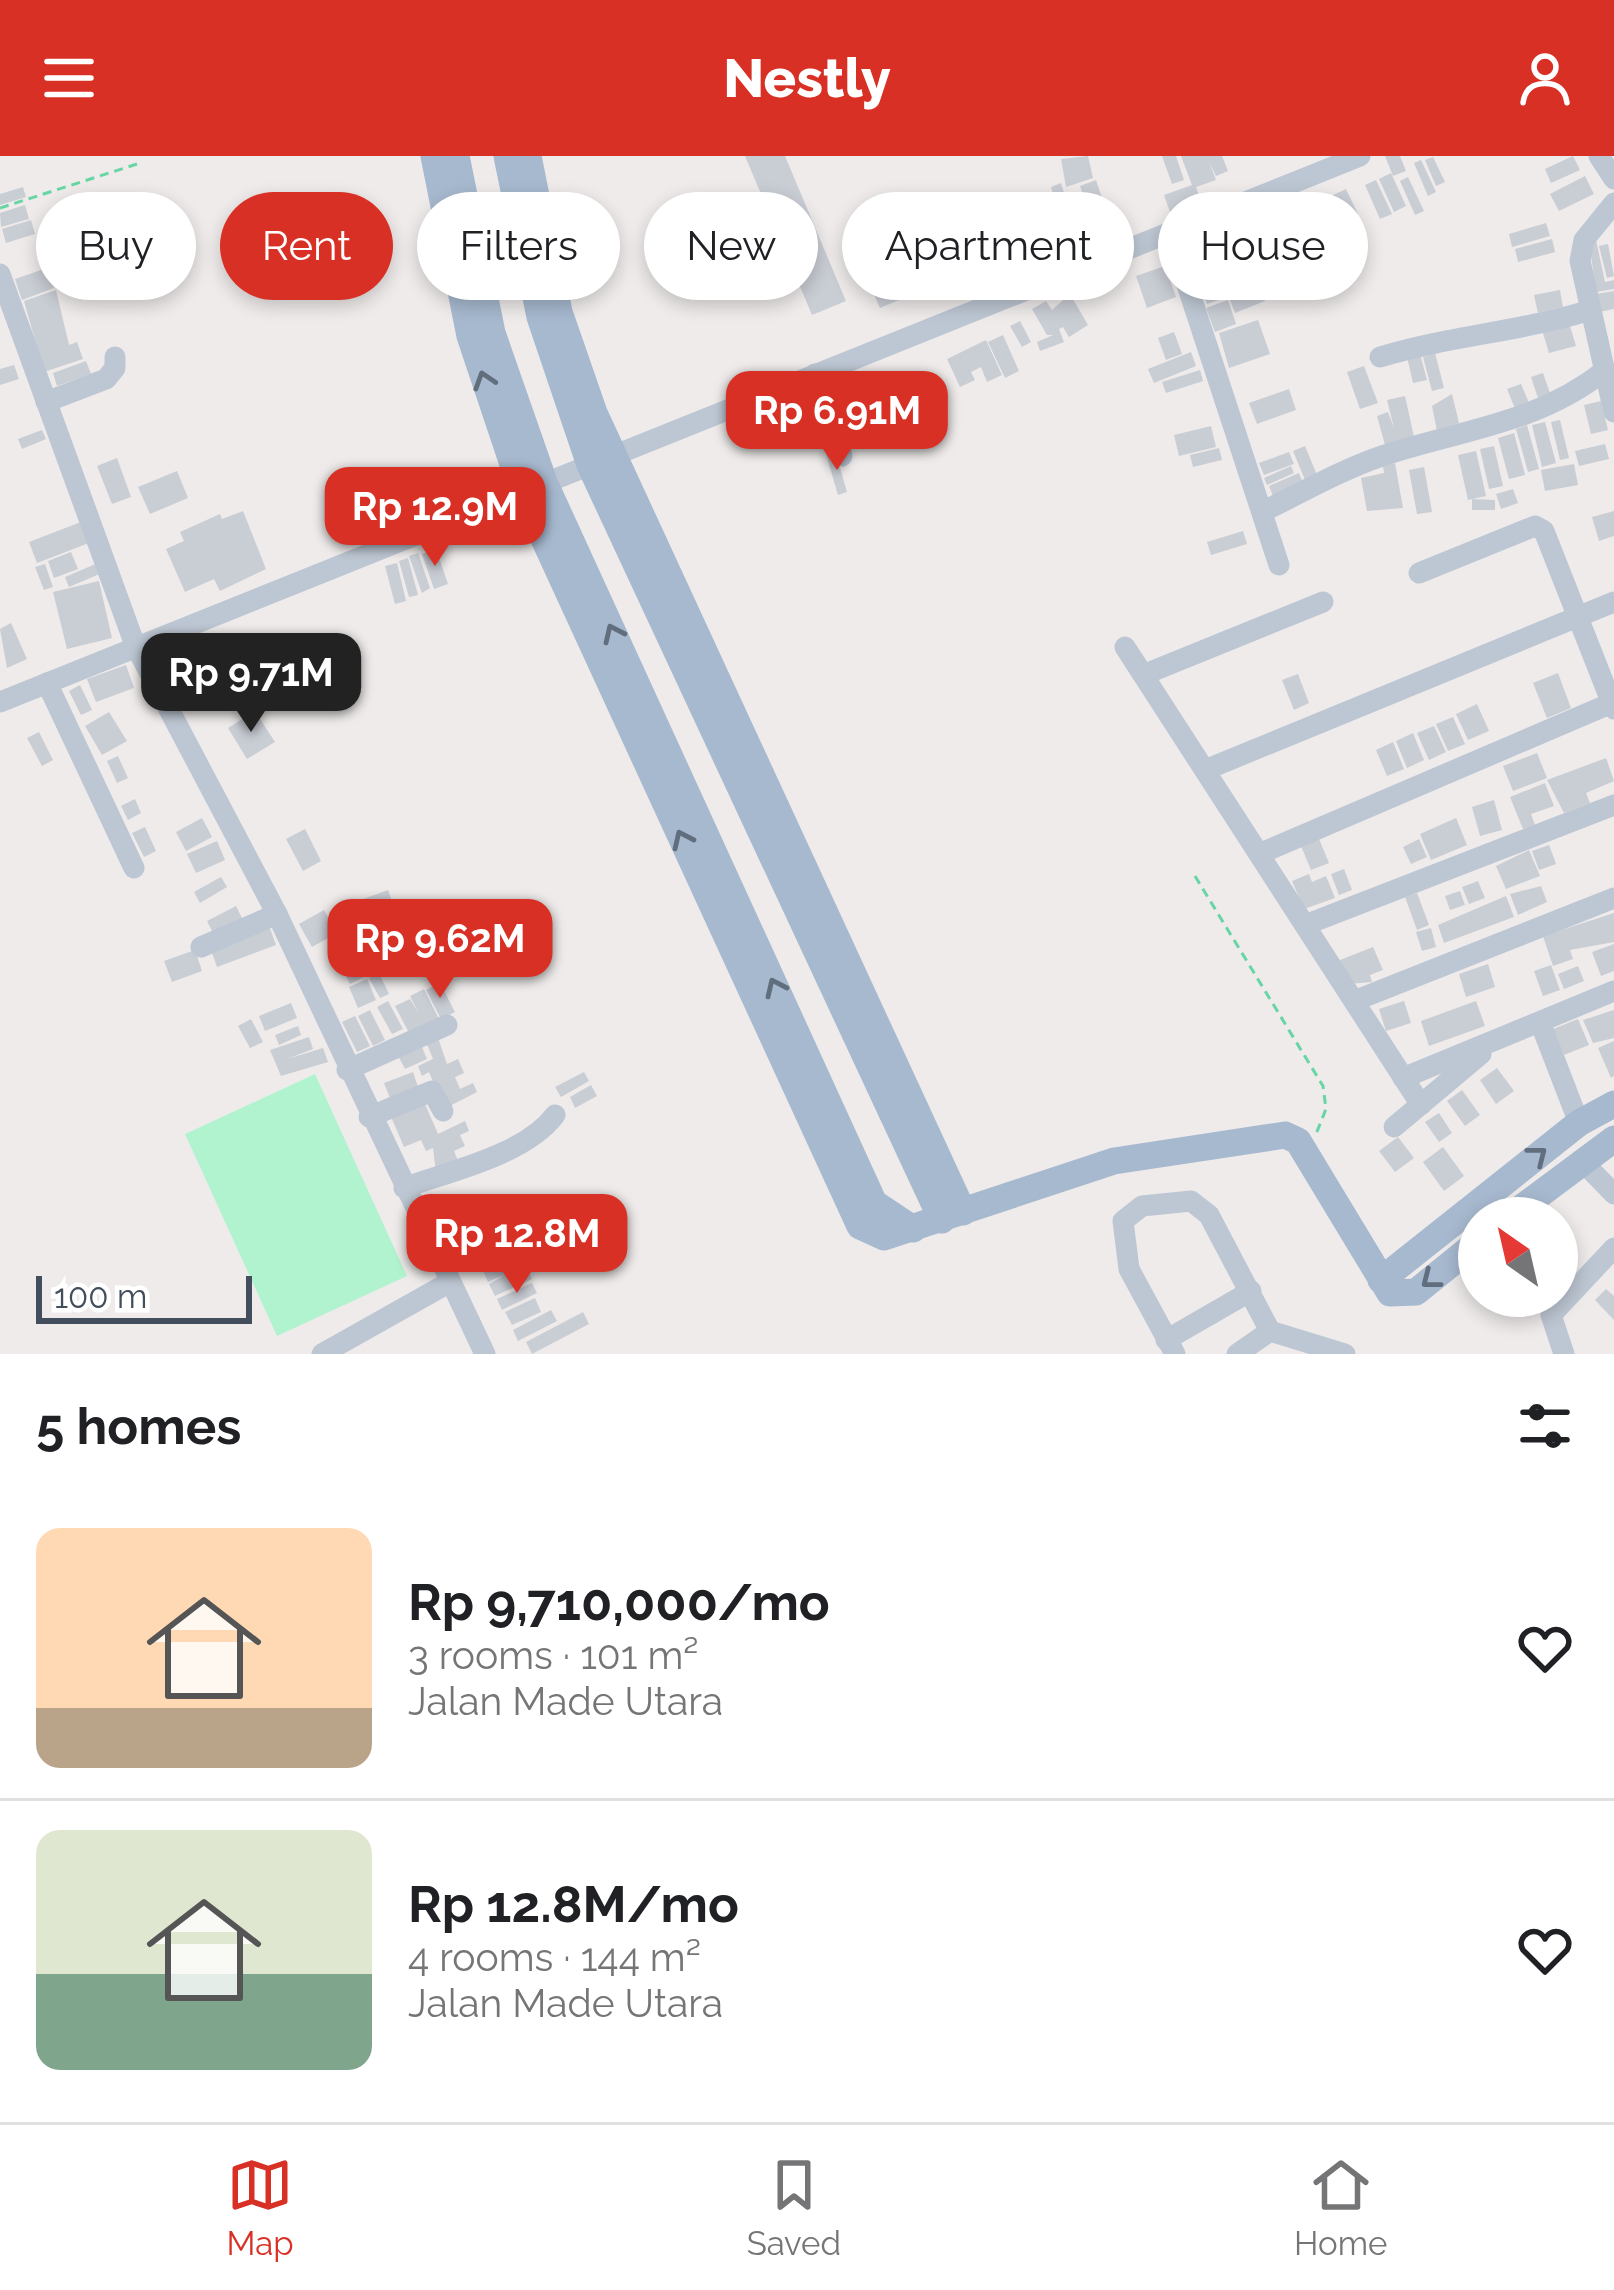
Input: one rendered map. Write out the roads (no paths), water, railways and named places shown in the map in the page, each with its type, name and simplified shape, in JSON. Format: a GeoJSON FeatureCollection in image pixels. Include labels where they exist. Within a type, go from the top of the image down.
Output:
{"type":"FeatureCollection","features":[{"type":"Feature","properties":{"kind":"main road"},"geometry":{"type":"LineString","coordinates":[[434,156],[451,263],[533,486],[860,1226],[884,1237],[1114,1161],[1285,1135],[1298,1141],[1390,1293],[1406,1296],[1458,1257]]}},
{"type":"Feature","properties":{"kind":"main road"},"geometry":{"type":"LineString","coordinates":[[456,156],[518,444]]}},
{"type":"Feature","properties":{"kind":"main road"},"geometry":{"type":"LineString","coordinates":[[507,156],[524,254],[601,460],[952,1216]]}},
{"type":"Feature","properties":{"kind":"main road"},"geometry":{"type":"LineString","coordinates":[[528,156],[584,417]]}},
{"type":"Feature","properties":{"kind":"main road"},"geometry":{"type":"LineString","coordinates":[[518,444],[584,417]]}},
{"type":"Feature","properties":{"kind":"main road"},"geometry":{"type":"LineString","coordinates":[[533,486],[874,1203],[913,1229]]}},
{"type":"Feature","properties":{"kind":"main road"},"geometry":{"type":"LineString","coordinates":[[1381,1280],[1580,1123],[1614,1104]]}},
{"type":"Feature","properties":{"kind":"main road"},"geometry":{"type":"LineString","coordinates":[[1534,1197],[1614,1139]]}},
{"type":"Feature","properties":{"kind":"street"},"geometry":{"type":"LineString","coordinates":[[1251,192],[1302,166],[1360,156]]}},
{"type":"Feature","properties":{"kind":"street"},"geometry":{"type":"LineString","coordinates":[[1598,156],[1614,178]]}},
{"type":"Feature","properties":{"kind":"street"},"geometry":{"type":"LineString","coordinates":[[1614,203],[1582,247],[1587,311],[1614,412]]}},
{"type":"Feature","properties":{"kind":"street"},"geometry":{"type":"LineString","coordinates":[[0,702],[1158,238]]}},
{"type":"Feature","properties":{"kind":"street"},"geometry":{"type":"LineString","coordinates":[[0,274],[135,645],[277,914],[346,1070],[484,1354]]}},
{"type":"Feature","properties":{"kind":"street"},"geometry":{"type":"LineString","coordinates":[[1193,300],[1279,566]]}},
{"type":"Feature","properties":{"kind":"street"},"geometry":{"type":"LineString","coordinates":[[1380,357],[1415,346],[1529,329],[1587,311]]}},
{"type":"Feature","properties":{"kind":"street"},"geometry":{"type":"LineString","coordinates":[[46,402],[106,379],[115,368],[115,358]]}},
{"type":"Feature","properties":{"kind":"street"},"geometry":{"type":"LineString","coordinates":[[1264,511],[1377,458],[1495,428],[1542,409],[1570,397],[1604,370]]}},
{"type":"Feature","properties":{"kind":"street"},"geometry":{"type":"LineString","coordinates":[[815,374],[842,456]]}},
{"type":"Feature","properties":{"kind":"street"},"geometry":{"type":"LineString","coordinates":[[1258,854],[1613,705],[1544,531],[1535,526],[1419,573]]}},
{"type":"Feature","properties":{"kind":"street"},"geometry":{"type":"LineString","coordinates":[[1143,675],[1323,602]]}},
{"type":"Feature","properties":{"kind":"street"},"geometry":{"type":"LineString","coordinates":[[1205,770],[1614,602]]}},
{"type":"Feature","properties":{"kind":"street"},"geometry":{"type":"LineString","coordinates":[[1125,647],[1421,1105]]}},
{"type":"Feature","properties":{"kind":"street"},"geometry":{"type":"LineString","coordinates":[[47,682],[134,868]]}},
{"type":"Feature","properties":{"kind":"street"},"geometry":{"type":"LineString","coordinates":[[1305,925],[1614,805]]}},
{"type":"Feature","properties":{"kind":"street"},"geometry":{"type":"LineString","coordinates":[[1354,1001],[1614,898]]}},
{"type":"Feature","properties":{"kind":"street"},"geometry":{"type":"LineString","coordinates":[[201,947],[277,914]]}},
{"type":"Feature","properties":{"kind":"street"},"geometry":{"type":"LineString","coordinates":[[1403,1078],[1614,991]]}},
{"type":"Feature","properties":{"kind":"street"},"geometry":{"type":"LineString","coordinates":[[1540,1022],[1580,1123]]}},
{"type":"Feature","properties":{"kind":"street"},"geometry":{"type":"LineString","coordinates":[[346,1070],[447,1025]]}},
{"type":"Feature","properties":{"kind":"street"},"geometry":{"type":"LineString","coordinates":[[1394,1127],[1499,1039]]}},
{"type":"Feature","properties":{"kind":"street"},"geometry":{"type":"LineString","coordinates":[[369,1117],[432,1091],[443,1111]]}},
{"type":"Feature","properties":{"kind":"street"},"geometry":{"type":"LineString","coordinates":[[404,1188],[500,1151],[546,1128],[556,1115]]}},
{"type":"Feature","properties":{"kind":"street"},"geometry":{"type":"LineString","coordinates":[[1581,1160],[1614,1194]]}},
{"type":"Feature","properties":{"kind":"street"},"geometry":{"type":"LineString","coordinates":[[1251,1291],[1171,1347],[1129,1269],[1123,1221],[1131,1209],[1191,1201],[1201,1207],[1251,1291],[1270,1331],[1345,1354]]}},
{"type":"Feature","properties":{"kind":"street"},"geometry":{"type":"LineString","coordinates":[[1564,1354],[1551,1322],[1555,1308],[1614,1248]]}},
{"type":"Feature","properties":{"kind":"street"},"geometry":{"type":"LineString","coordinates":[[322,1354],[450,1282]]}},
{"type":"Feature","properties":{"kind":"street"},"geometry":{"type":"LineString","coordinates":[[1237,1354],[1270,1331]]}}]}
